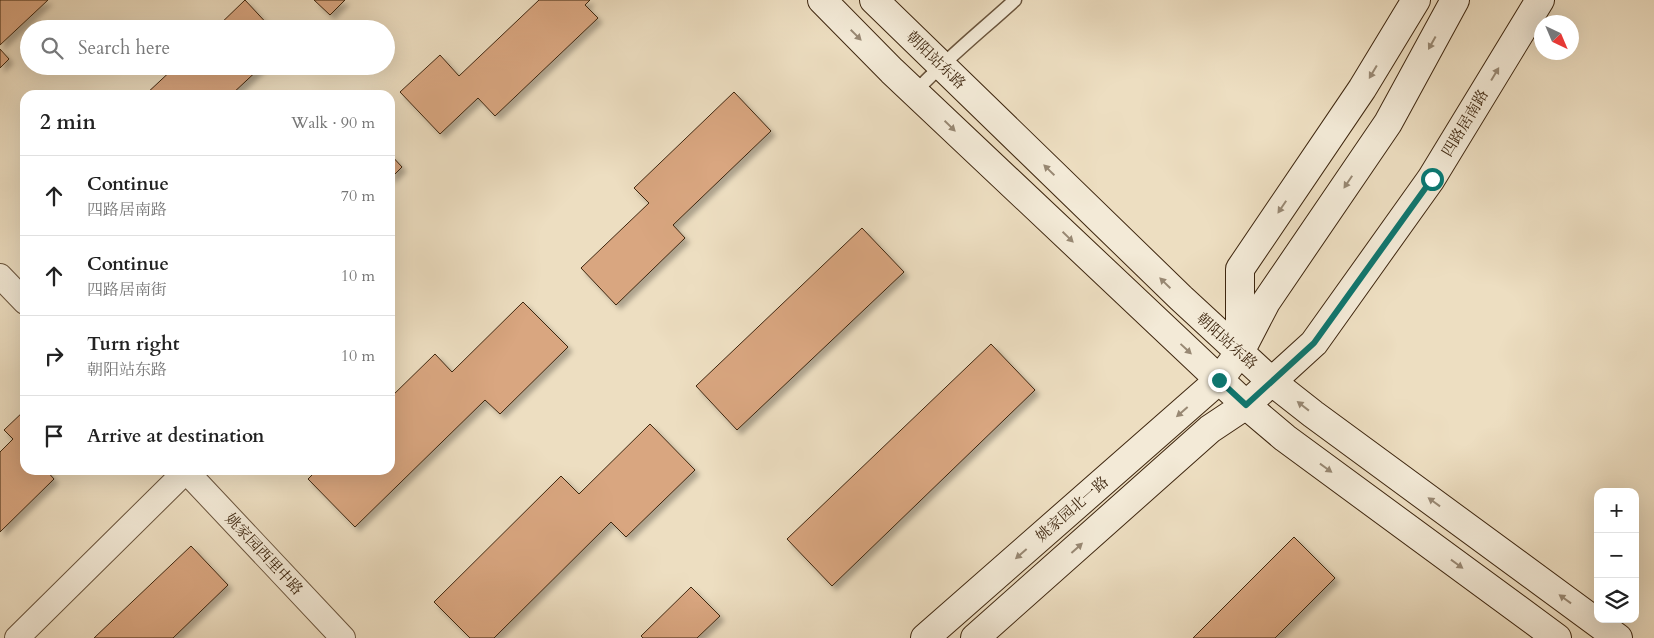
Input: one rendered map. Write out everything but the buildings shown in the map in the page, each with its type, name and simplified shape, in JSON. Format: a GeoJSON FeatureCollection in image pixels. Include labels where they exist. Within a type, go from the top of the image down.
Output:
{"type":"FeatureCollection","features":[{"type":"Feature","properties":{"kind":"main road"},"geometry":{"type":"LineString","coordinates":[[822,0],[915,92],[1246,405],[1285,438],[1557,638]]}},
{"type":"Feature","properties":{"kind":"main road","name":"朝阳站东路"},"geometry":{"type":"LineString","coordinates":[[874,0],[1181,298],[1271,381],[1313,414],[1618,638]]}},
{"type":"Feature","properties":{"kind":"main road"},"geometry":{"type":"LineString","coordinates":[[1240,352],[1240,269],[1362,89],[1416,0]]}},
{"type":"Feature","properties":{"kind":"main road"},"geometry":{"type":"LineString","coordinates":[[1219,380],[1240,352],[1266,302],[1388,124],[1455,0]]}},
{"type":"Feature","properties":{"kind":"main road","name":"四路居南路"},"geometry":{"type":"LineString","coordinates":[[1246,405],[1314,343],[1432,179],[1540,0]]}},
{"type":"Feature","properties":{"kind":"main road","name":"姚家园北一路"},"geometry":{"type":"LineString","coordinates":[[925,638],[1219,380]]}},
{"type":"Feature","properties":{"kind":"main road"},"geometry":{"type":"LineString","coordinates":[[975,638],[1210,429],[1246,405]]}},
{"type":"Feature","properties":{"kind":"street"},"geometry":{"type":"LineString","coordinates":[[0,276],[20,297]]}},
{"type":"Feature","properties":{"kind":"street"},"geometry":{"type":"LineString","coordinates":[[17,638],[180,475]]}},
{"type":"Feature","properties":{"kind":"street","name":"姚家园西里中路"},"geometry":{"type":"LineString","coordinates":[[190,475],[343,638]]}},
{"type":"Feature","properties":{"kind":"lane"},"geometry":{"type":"LineString","coordinates":[[915,92],[940,65],[966,45],[1015,0]]}},
{"type":"Feature","properties":{"kind":"route"},"geometry":{"type":"LineString","coordinates":[[1219,380],[1246,405],[1314,343],[1432,179]]}}]}
